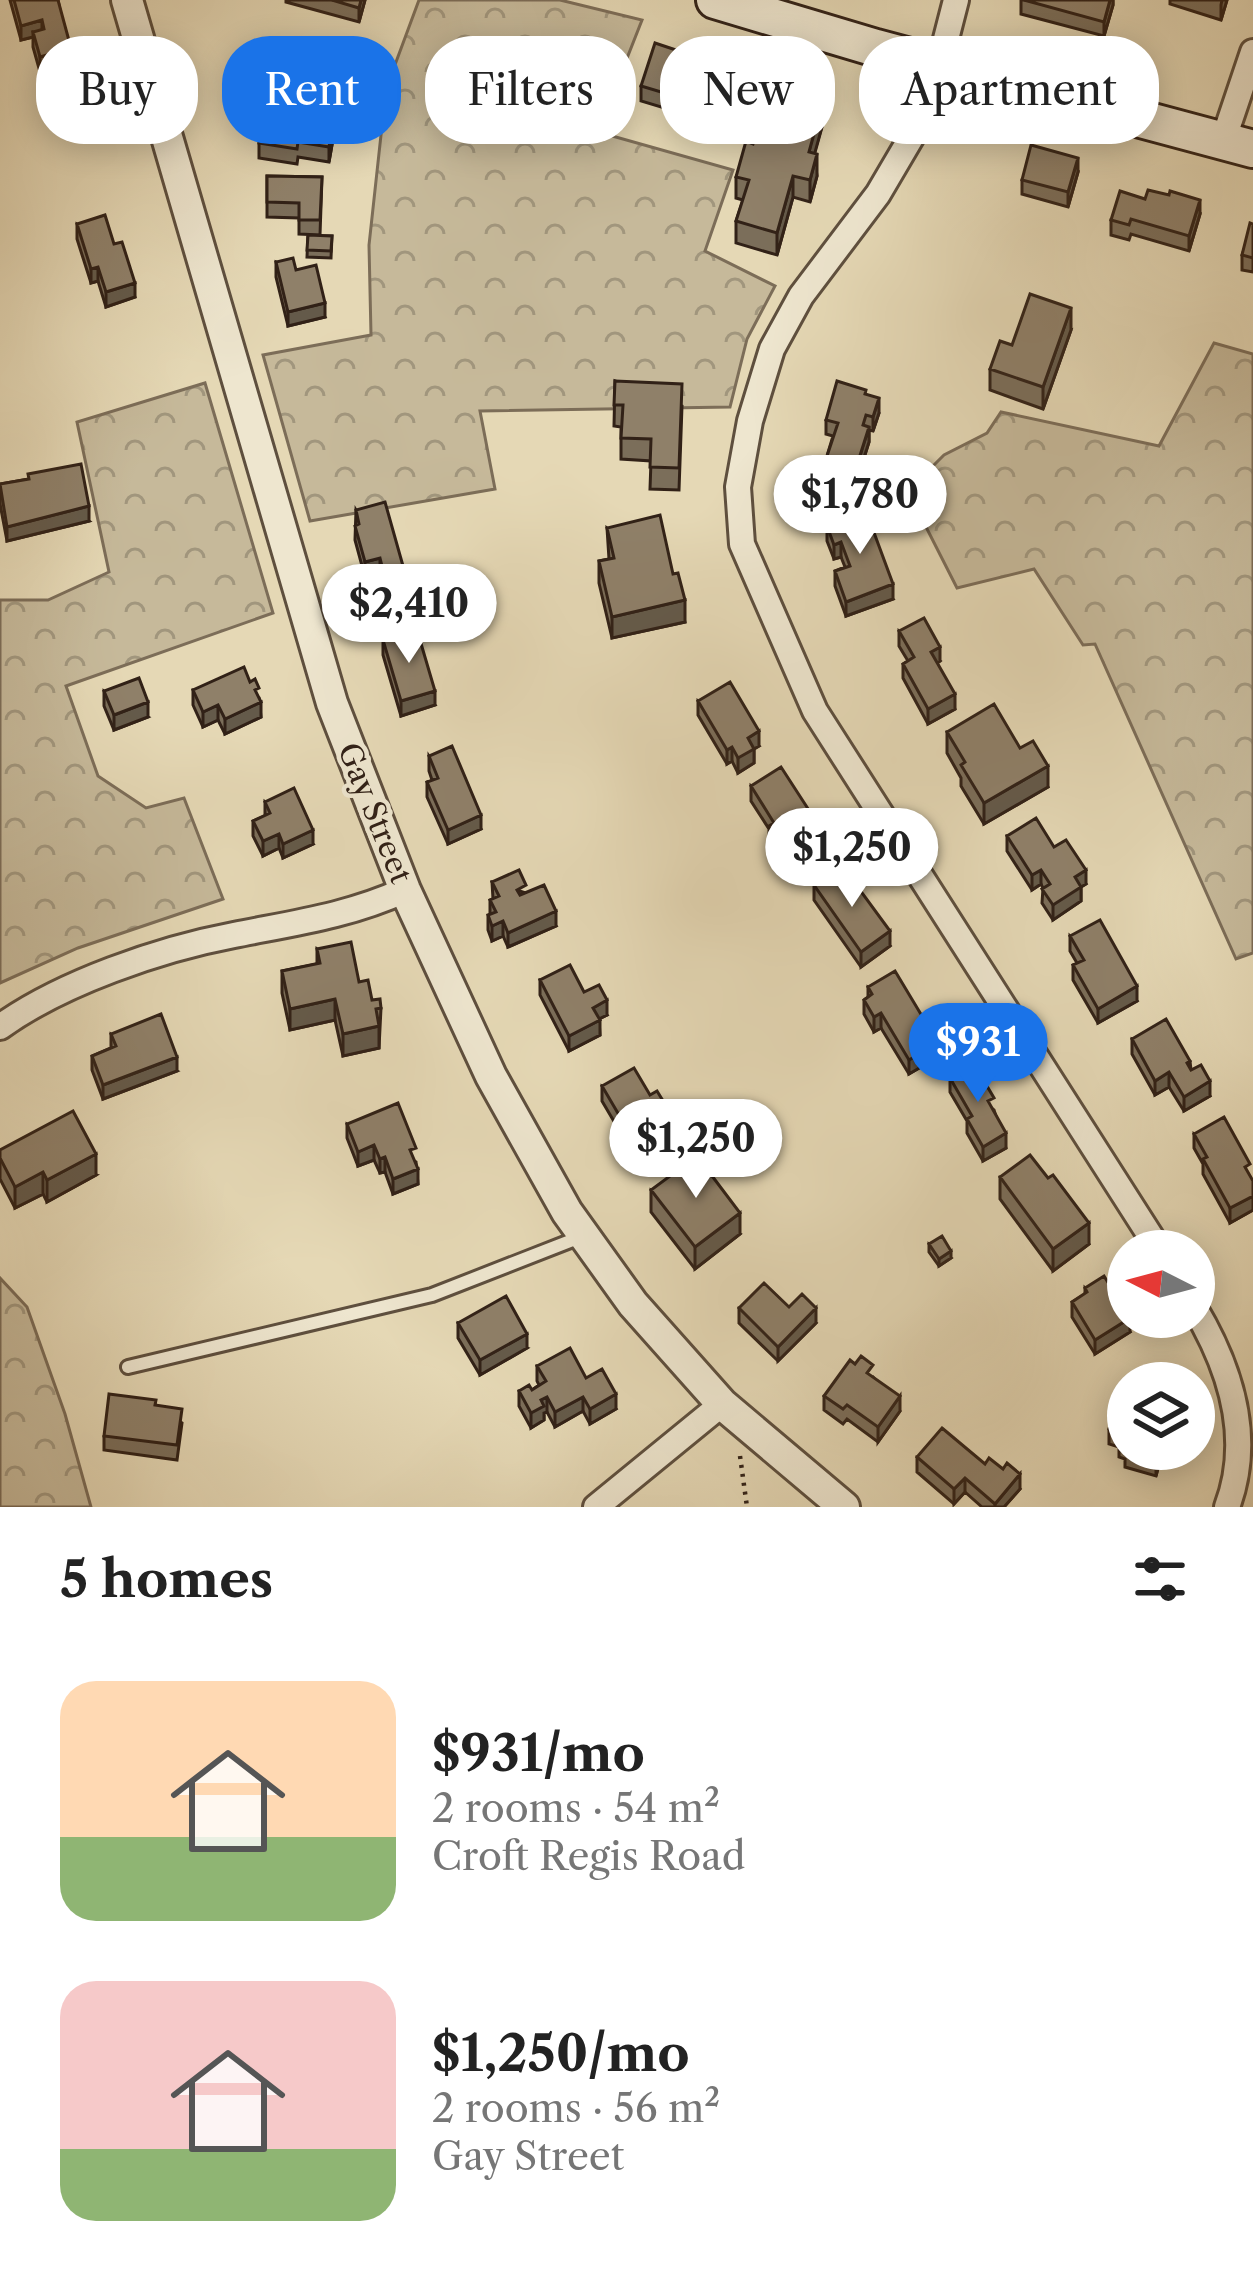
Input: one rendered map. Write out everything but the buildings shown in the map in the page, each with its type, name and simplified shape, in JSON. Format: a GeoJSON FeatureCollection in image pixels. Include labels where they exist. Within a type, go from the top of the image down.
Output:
{"type":"FeatureCollection","features":[{"type":"Feature","properties":{"kind":"main road"},"geometry":{"type":"LineString","coordinates":[[716,0],[859,42]]}},
{"type":"Feature","properties":{"kind":"main road"},"geometry":{"type":"LineString","coordinates":[[1159,124],[1238,145]]}},
{"type":"Feature","properties":{"kind":"street","name":"Gay Street"},"geometry":{"type":"LineString","coordinates":[[127,0],[332,704],[405,890],[491,1076],[584,1235],[633,1304],[722,1404],[840,1506]]}},
{"type":"Feature","properties":{"kind":"street"},"geometry":{"type":"LineString","coordinates":[[946,36],[956,0]]}},
{"type":"Feature","properties":{"kind":"street"},"geometry":{"type":"LineString","coordinates":[[1238,145],[1253,52]]}},
{"type":"Feature","properties":{"kind":"street"},"geometry":{"type":"LineString","coordinates":[[907,144],[878,194],[801,296],[772,349],[750,421],[738,487],[742,544],[814,711],[1147,1230]]}},
{"type":"Feature","properties":{"kind":"street"},"geometry":{"type":"LineString","coordinates":[[0,1028],[94,976],[228,936],[362,910],[405,890]]}},
{"type":"Feature","properties":{"kind":"street"},"geometry":{"type":"LineString","coordinates":[[1213,1338],[1238,1395],[1242,1445],[1228,1507]]}},
{"type":"Feature","properties":{"kind":"street"},"geometry":{"type":"LineString","coordinates":[[596,1507],[722,1404]]}},
{"type":"Feature","properties":{"kind":"lane"},"geometry":{"type":"LineString","coordinates":[[128,1367],[431,1295],[584,1235]]}},
{"type":"Feature","properties":{"kind":"path"},"geometry":{"type":"LineString","coordinates":[[739,1451],[747,1507]]}},
{"type":"Feature","properties":{"kind":"green space"},"geometry":{"type":"Polygon","coordinates":[[[419,0],[560,0],[642,20],[636,36],[425,36],[425,144],[636,143],[733,170],[705,251],[775,286],[747,339],[730,407],[480,411],[495,489],[310,521],[263,355],[371,335],[369,245],[380,144],[401,144],[401,49],[419,0]]]}},
{"type":"Feature","properties":{"kind":"green space"},"geometry":{"type":"Polygon","coordinates":[[[1214,343],[1253,354],[1253,953],[1236,959],[1095,644],[1083,645],[1034,569],[957,588],[923,521],[918,481],[944,455],[987,433],[1001,412],[1159,446],[1214,343]]]}},
{"type":"Feature","properties":{"kind":"green space"},"geometry":{"type":"Polygon","coordinates":[[[205,383],[273,613],[66,686],[98,776],[146,808],[184,798],[223,899],[78,948],[0,983],[0,600],[48,600],[109,572],[77,422],[205,383]]]}},
{"type":"Feature","properties":{"kind":"green space"},"geometry":{"type":"Polygon","coordinates":[[[0,1278],[27,1307],[91,1507],[0,1507],[0,1278]]]}}]}
